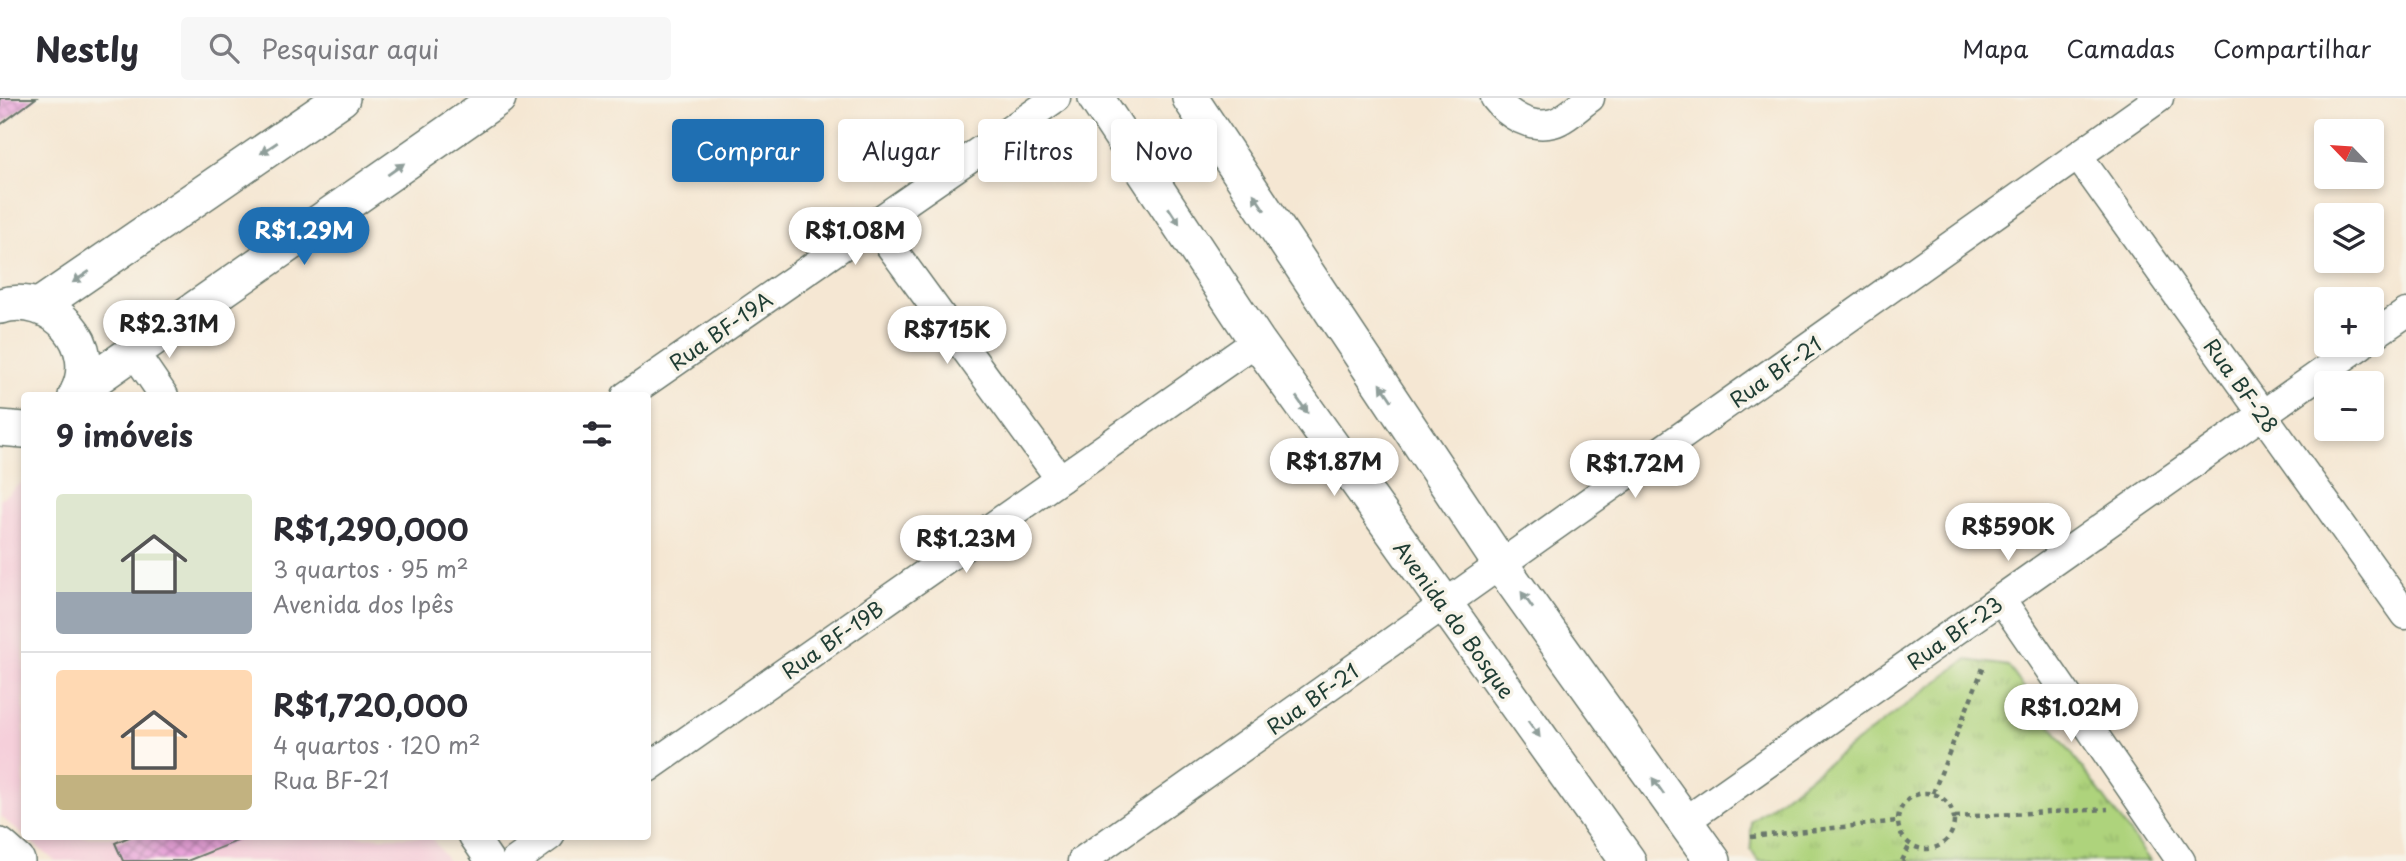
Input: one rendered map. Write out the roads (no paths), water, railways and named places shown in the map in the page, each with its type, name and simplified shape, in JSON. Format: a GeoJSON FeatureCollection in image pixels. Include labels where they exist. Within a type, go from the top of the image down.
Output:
{"type":"FeatureCollection","features":[{"type":"Feature","properties":{"kind":"street"},"geometry":{"type":"LineString","coordinates":[[78,392],[498,98]]}},
{"type":"Feature","properties":{"kind":"street","name":"Rua BF-19A"},"geometry":{"type":"LineString","coordinates":[[632,392],[1056,98]]}},
{"type":"Feature","properties":{"kind":"street","name":"Avenida do Bosque"},"geometry":{"type":"LineString","coordinates":[[1096,98],[1256,341],[1628,861]]}},
{"type":"Feature","properties":{"kind":"street"},"geometry":{"type":"LineString","coordinates":[[1190,98],[1501,565],[1713,861]]}},
{"type":"Feature","properties":{"kind":"street"},"geometry":{"type":"LineString","coordinates":[[1495,98],[1516,118],[1535,123],[1554,123],[1590,98]]}},
{"type":"Feature","properties":{"kind":"street","name":"Rua BF-21"},"geometry":{"type":"LineString","coordinates":[[1082,861],[2160,98]]}},
{"type":"Feature","properties":{"kind":"street"},"geometry":{"type":"LineString","coordinates":[[12,303],[329,102]]}},
{"type":"Feature","properties":{"kind":"street","name":"Rua BF-28"},"geometry":{"type":"LineString","coordinates":[[2078,156],[2406,615]]}},
{"type":"Feature","properties":{"kind":"street"},"geometry":{"type":"LineString","coordinates":[[874,224],[1060,479]]}},
{"type":"Feature","properties":{"kind":"street"},"geometry":{"type":"LineString","coordinates":[[12,303],[58,315],[73,330],[81,350],[83,370],[77,392]]}},
{"type":"Feature","properties":{"kind":"street"},"geometry":{"type":"LineString","coordinates":[[2384,328],[2406,313]]}},
{"type":"Feature","properties":{"kind":"street","name":"Rua BF-19B"},"geometry":{"type":"LineString","coordinates":[[651,766],[1256,341]]}},
{"type":"Feature","properties":{"kind":"street"},"geometry":{"type":"LineString","coordinates":[[134,352],[161,392]]}},
{"type":"Feature","properties":{"kind":"street","name":"Rua BF-23"},"geometry":{"type":"LineString","coordinates":[[1684,822],[2344,357]]}},
{"type":"Feature","properties":{"kind":"street"},"geometry":{"type":"LineString","coordinates":[[2001,599],[2181,861]]}},
{"type":"Feature","properties":{"kind":"street"},"geometry":{"type":"LineString","coordinates":[[476,840],[490,861]]}},
{"type":"Feature","properties":{"kind":"street"},"geometry":{"type":"LineString","coordinates":[[515,861],[544,840]]}},
{"type":"Feature","properties":{"kind":"street"},"geometry":{"type":"LineString","coordinates":[[0,846],[18,861]]}}]}
